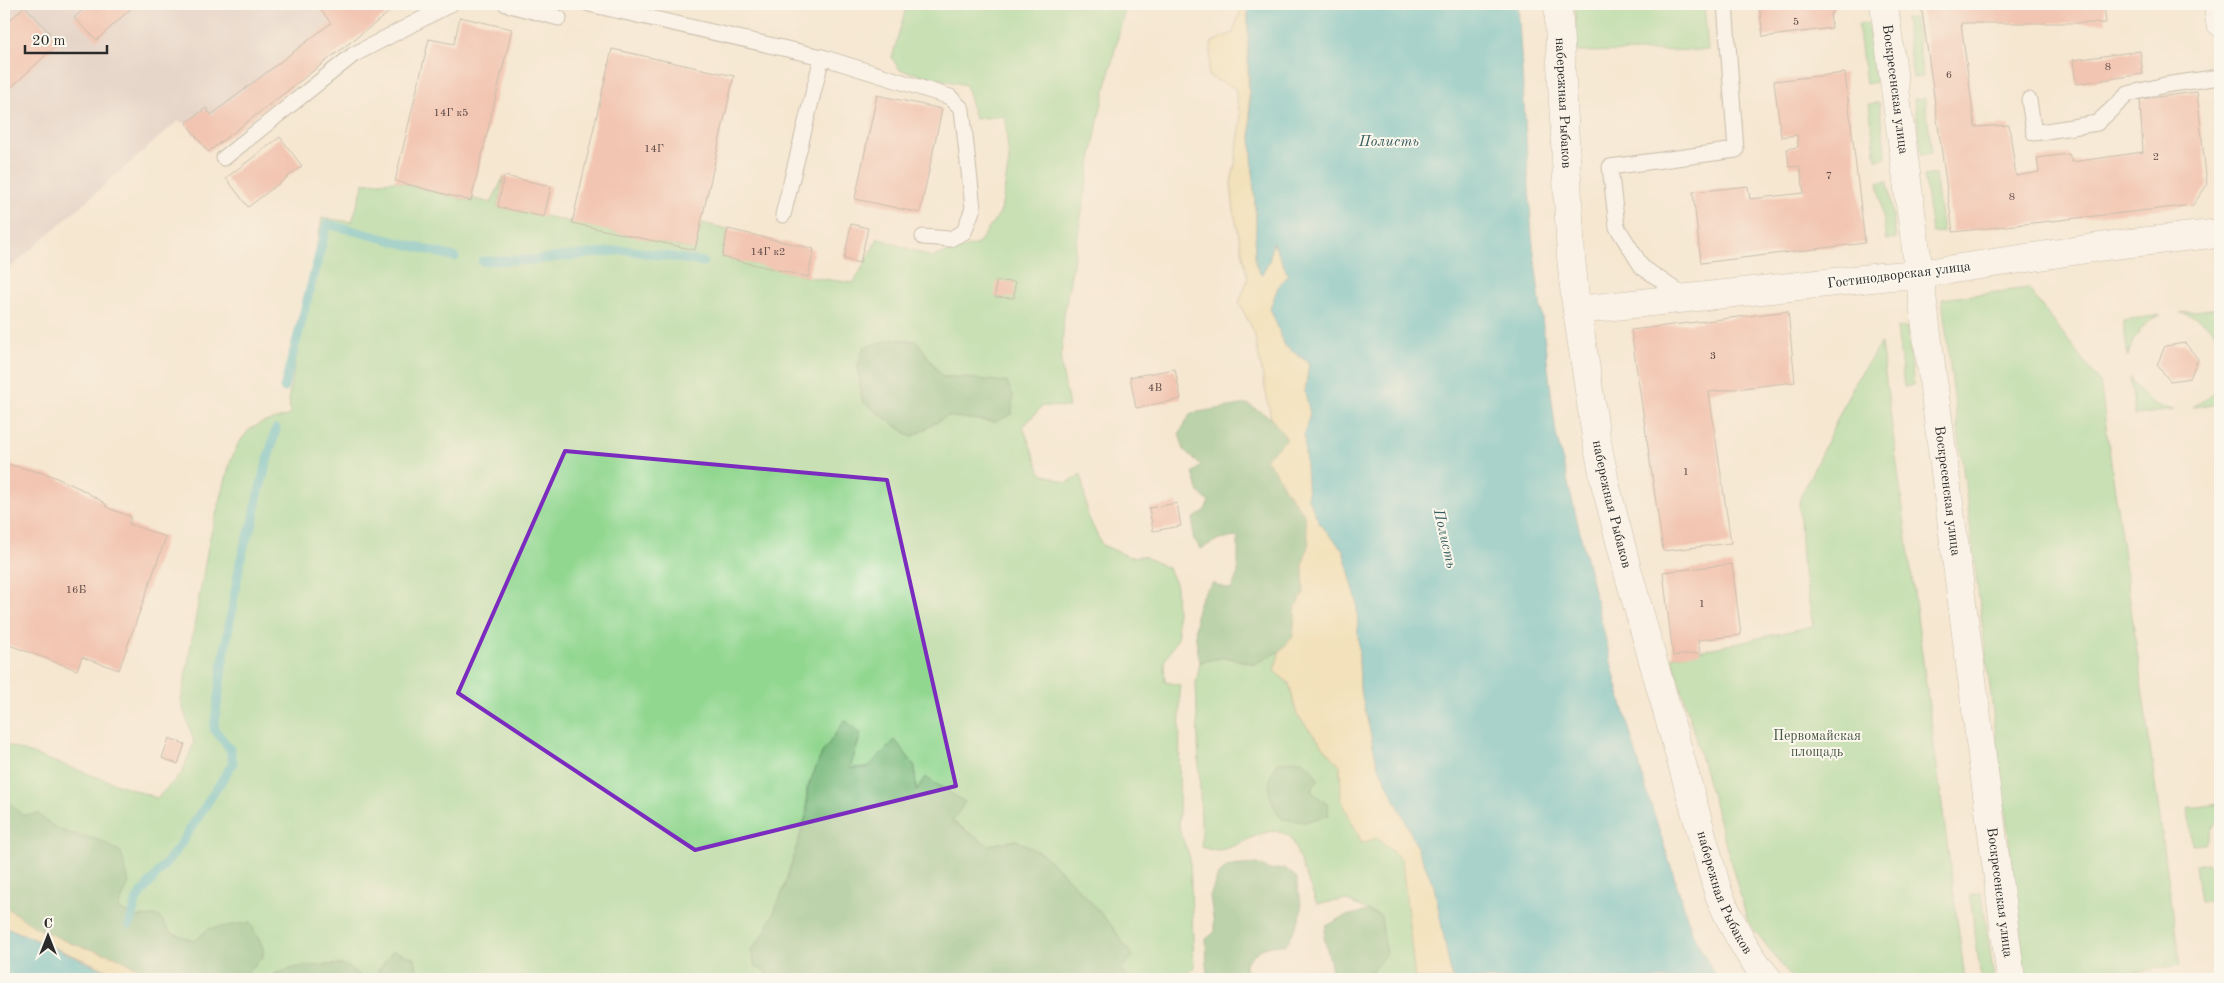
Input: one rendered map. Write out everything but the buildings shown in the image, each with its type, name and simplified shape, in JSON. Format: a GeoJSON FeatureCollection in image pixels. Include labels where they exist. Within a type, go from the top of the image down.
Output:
{"type":"FeatureCollection","features":[{"type":"Feature","properties":{"kind":"street","name":"набережная Рыбаков"},"geometry":{"type":"LineString","coordinates":[[1558,4],[1571,257],[1596,437],[1606,487],[1703,845],[1730,923],[1744,947],[1768,979]]}},
{"type":"Feature","properties":{"kind":"street","name":"Воскресенская улица"},"geometry":{"type":"LineString","coordinates":[[1884,4],[1920,274],[1949,516],[2011,979]]}},
{"type":"Feature","properties":{"kind":"street"},"geometry":{"type":"LineString","coordinates":[[2218,4],[2220,22]]}},
{"type":"Feature","properties":{"kind":"street","name":"Гостинодворская улица"},"geometry":{"type":"LineString","coordinates":[[1577,310],[1689,299],[1881,276],[1920,274],[2113,246],[2220,233]]}},
{"type":"Feature","properties":{"kind":"lane"},"geometry":{"type":"LineString","coordinates":[[224,158],[353,55],[451,4]]}},
{"type":"Feature","properties":{"kind":"lane"},"geometry":{"type":"LineString","coordinates":[[506,4],[559,18]]}},
{"type":"Feature","properties":{"kind":"lane"},"geometry":{"type":"LineString","coordinates":[[589,4],[822,57],[950,96],[962,109],[973,208],[964,232],[950,239],[924,237]]}},
{"type":"Feature","properties":{"kind":"lane"},"geometry":{"type":"LineString","coordinates":[[1689,299],[1642,267],[1617,227],[1610,167],[1736,150],[1725,4]]}},
{"type":"Feature","properties":{"kind":"lane"},"geometry":{"type":"LineString","coordinates":[[783,215],[822,57]]}},
{"type":"Feature","properties":{"kind":"lane"},"geometry":{"type":"LineString","coordinates":[[2029,100],[2034,133],[2097,124],[2128,94],[2165,85],[2220,76]]}},
{"type":"Feature","properties":{"kind":"highlighted area"},"geometry":{"type":"Polygon","coordinates":[[[565,451],[887,480],[956,786],[695,850],[458,693],[565,451]]]}},
{"type":"Feature","properties":{"kind":"shaded area"},"geometry":{"type":"Polygon","coordinates":[[[4,4],[316,4],[348,44],[208,152],[186,124],[178,121],[4,273],[4,4]]]}},
{"type":"Feature","properties":{"kind":"green space"},"geometry":{"type":"Polygon","coordinates":[[[907,4],[1126,4],[1098,120],[1064,315],[1061,364],[1069,407],[1042,406],[1023,427],[1041,473],[1067,483],[1081,474],[1088,516],[1102,545],[1130,557],[1143,556],[1168,568],[1176,586],[1178,638],[1164,662],[1165,682],[1180,685],[1179,829],[1190,858],[1194,969],[1172,979],[1129,979],[1120,969],[1133,956],[1083,893],[1044,855],[1016,840],[988,845],[952,821],[916,792],[867,768],[850,768],[861,734],[807,789],[807,813],[782,894],[764,934],[751,951],[768,973],[767,979],[406,979],[417,970],[378,971],[377,979],[363,979],[353,969],[274,974],[274,979],[248,979],[246,973],[263,957],[208,929],[195,941],[170,932],[159,916],[134,917],[118,908],[129,883],[98,840],[59,830],[39,814],[22,816],[4,797],[4,744],[157,798],[182,773],[194,742],[181,702],[209,541],[231,460],[238,444],[249,430],[261,423],[290,415],[289,395],[322,218],[352,222],[364,183],[395,181],[470,201],[471,198],[491,203],[504,176],[498,207],[695,250],[702,223],[728,229],[722,256],[808,277],[854,283],[878,238],[931,257],[978,244],[1001,211],[1009,161],[1005,116],[975,119],[966,85],[900,70],[892,58],[907,4]],[[917,341],[858,365],[862,401],[911,437],[947,416],[995,422],[959,377],[942,377],[917,341]]]}},
{"type":"Feature","properties":{"kind":"green space"},"geometry":{"type":"Polygon","coordinates":[[[1575,4],[1704,4],[1708,50],[1577,52],[1575,4]]]}},
{"type":"Feature","properties":{"kind":"green space"},"geometry":{"type":"Polygon","coordinates":[[[1915,18],[1923,77],[1913,78],[1905,19],[1915,18]]]}},
{"type":"Feature","properties":{"kind":"green space"},"geometry":{"type":"Polygon","coordinates":[[[1868,23],[1876,82],[1866,84],[1858,25],[1868,23]]]}},
{"type":"Feature","properties":{"kind":"green space"},"geometry":{"type":"Polygon","coordinates":[[[1925,98],[1932,153],[1922,155],[1914,99],[1925,98]]]}},
{"type":"Feature","properties":{"kind":"green space"},"geometry":{"type":"Polygon","coordinates":[[[1879,102],[1886,158],[1876,160],[1869,104],[1879,102]]]}},
{"type":"Feature","properties":{"kind":"green space"},"geometry":{"type":"Polygon","coordinates":[[[1935,174],[1943,232],[1932,233],[1924,176],[1935,174]]]}},
{"type":"Feature","properties":{"kind":"green space"},"geometry":{"type":"Polygon","coordinates":[[[1888,181],[1896,239],[1886,240],[1878,182],[1888,181]]]}},
{"type":"Feature","properties":{"kind":"green space"},"geometry":{"type":"Polygon","coordinates":[[[2028,288],[2100,382],[2180,965],[2085,979],[2026,979],[1942,299],[2028,288]]]}},
{"type":"Feature","properties":{"kind":"green space"},"geometry":{"type":"Polygon","coordinates":[[[2218,308],[2220,341],[2208,325],[2193,316],[2180,313],[2218,308]]]}},
{"type":"Feature","properties":{"kind":"green space"},"geometry":{"type":"Polygon","coordinates":[[[2161,315],[2143,327],[2135,337],[2128,357],[2123,320],[2161,315]]]}},
{"type":"Feature","properties":{"kind":"green space"},"geometry":{"type":"Polygon","coordinates":[[[1907,327],[1914,385],[1904,387],[1897,328],[1907,327]]]}},
{"type":"Feature","properties":{"kind":"green space"},"geometry":{"type":"Polygon","coordinates":[[[893,339],[917,341],[942,377],[1007,382],[1013,395],[1012,414],[995,422],[947,416],[912,437],[862,401],[858,365],[864,347],[893,339]]]}},
{"type":"Feature","properties":{"kind":"green space","name":"Первомайская площадь"},"geometry":{"type":"Polygon","coordinates":[[[1881,343],[1965,979],[1793,979],[1748,922],[1672,657],[1813,626],[1802,560],[1799,500],[1855,382],[1881,343]]]}},
{"type":"Feature","properties":{"kind":"green space"},"geometry":{"type":"Polygon","coordinates":[[[2130,377],[2138,390],[2148,400],[2159,406],[2174,410],[2135,415],[2130,377]]]}},
{"type":"Feature","properties":{"kind":"green space"},"geometry":{"type":"Polygon","coordinates":[[[2220,381],[2220,404],[2193,407],[2212,395],[2220,381]]]}},
{"type":"Feature","properties":{"kind":"green space"},"geometry":{"type":"Polygon","coordinates":[[[1248,404],[1271,418],[1288,440],[1265,459],[1304,514],[1309,543],[1303,563],[1304,594],[1296,606],[1293,637],[1280,651],[1254,664],[1225,657],[1200,662],[1195,630],[1200,599],[1213,583],[1231,590],[1238,573],[1238,537],[1219,539],[1201,549],[1193,538],[1193,519],[1204,511],[1209,502],[1199,493],[1193,473],[1201,465],[1184,450],[1179,434],[1191,413],[1248,404]]]}},
{"type":"Feature","properties":{"kind":"green space"},"geometry":{"type":"Polygon","coordinates":[[[1280,651],[1275,671],[1289,683],[1297,715],[1340,766],[1341,799],[1362,843],[1377,838],[1402,860],[1415,979],[1332,979],[1332,970],[1350,976],[1381,916],[1345,900],[1317,904],[1291,837],[1282,832],[1267,832],[1221,850],[1202,847],[1196,684],[1200,662],[1225,657],[1254,664],[1280,651]],[[1312,769],[1304,822],[1328,815],[1311,791],[1318,780],[1312,769]]]}},
{"type":"Feature","properties":{"kind":"green space"},"geometry":{"type":"Polygon","coordinates":[[[845,720],[861,734],[850,768],[867,768],[895,740],[915,766],[916,791],[925,777],[965,802],[952,822],[988,845],[1016,840],[1044,855],[1083,893],[1111,925],[1133,956],[1121,969],[1129,979],[767,979],[768,973],[755,966],[751,951],[764,934],[782,894],[807,813],[807,789],[822,753],[845,720]]]}},
{"type":"Feature","properties":{"kind":"green space"},"geometry":{"type":"Polygon","coordinates":[[[1302,760],[1312,769],[1318,780],[1311,791],[1327,804],[1329,815],[1304,822],[1282,819],[1270,797],[1269,784],[1271,778],[1278,762],[1302,760]]]}},
{"type":"Feature","properties":{"kind":"green space"},"geometry":{"type":"Polygon","coordinates":[[[4,797],[22,815],[39,814],[52,826],[72,834],[96,839],[121,852],[129,883],[118,908],[134,917],[159,916],[170,932],[195,941],[208,929],[250,922],[263,948],[263,957],[246,973],[248,979],[157,979],[117,957],[72,944],[35,927],[4,906],[4,797]]]}},
{"type":"Feature","properties":{"kind":"green space"},"geometry":{"type":"Polygon","coordinates":[[[2220,804],[2220,819],[2211,828],[2205,844],[2192,845],[2188,808],[2220,804]]]}},
{"type":"Feature","properties":{"kind":"green space"},"geometry":{"type":"Polygon","coordinates":[[[2208,863],[2220,879],[2220,900],[2200,902],[2195,865],[2208,863]]]}},
{"type":"Feature","properties":{"kind":"green space"},"geometry":{"type":"Polygon","coordinates":[[[1257,864],[1269,870],[1285,868],[1297,878],[1301,910],[1296,926],[1286,945],[1263,948],[1245,964],[1246,979],[1207,979],[1206,939],[1215,932],[1210,896],[1218,875],[1227,866],[1257,864]]]}},
{"type":"Feature","properties":{"kind":"green space"},"geometry":{"type":"Polygon","coordinates":[[[1982,893],[1994,979],[1981,979],[1970,895],[1982,893]]]}},
{"type":"Feature","properties":{"kind":"green space"},"geometry":{"type":"Polygon","coordinates":[[[1368,911],[1381,916],[1386,954],[1372,972],[1350,976],[1332,970],[1324,937],[1326,926],[1345,916],[1368,911]]]}},
{"type":"Feature","properties":{"kind":"green space"},"geometry":{"type":"Polygon","coordinates":[[[393,951],[415,958],[417,970],[406,979],[377,979],[378,971],[393,951]]]}},
{"type":"Feature","properties":{"kind":"green space"},"geometry":{"type":"Polygon","coordinates":[[[340,964],[353,969],[363,979],[274,979],[274,974],[297,967],[340,964]]]}},
{"type":"Feature","properties":{"kind":"sand"},"geometry":{"type":"Polygon","coordinates":[[[1241,4],[1248,4],[1248,86],[1256,224],[1255,265],[1261,275],[1269,262],[1272,241],[1289,275],[1278,287],[1285,346],[1309,363],[1305,392],[1310,414],[1304,436],[1320,524],[1343,550],[1357,602],[1360,687],[1377,763],[1434,886],[1452,979],[1415,979],[1402,860],[1377,838],[1362,843],[1341,799],[1340,766],[1297,715],[1289,683],[1274,671],[1280,651],[1293,637],[1296,606],[1304,593],[1303,563],[1309,543],[1304,514],[1265,459],[1287,439],[1271,418],[1254,332],[1239,303],[1248,279],[1234,212],[1231,182],[1241,121],[1235,88],[1208,76],[1212,42],[1233,33],[1241,4]]]}},
{"type":"Feature","properties":{"kind":"sand"},"geometry":{"type":"Polygon","coordinates":[[[4,906],[35,927],[72,944],[117,957],[157,979],[129,979],[4,926],[4,906]]]}},
{"type":"Feature","properties":{"kind":"water","name":"Полисть"},"geometry":{"type":"Polygon","coordinates":[[[1248,4],[1518,4],[1532,236],[1556,433],[1616,682],[1647,792],[1692,932],[1717,979],[1452,979],[1434,886],[1377,763],[1360,687],[1357,602],[1343,550],[1320,524],[1308,499],[1304,435],[1310,414],[1305,392],[1309,363],[1285,346],[1270,308],[1278,287],[1288,275],[1273,242],[1269,262],[1261,275],[1256,262],[1248,4]]]}},
{"type":"Feature","properties":{"kind":"water"},"geometry":{"type":"Polygon","coordinates":[[[4,926],[113,974],[129,979],[4,979],[4,926]]]}},
{"type":"Feature","properties":{"kind":"waterway"},"geometry":{"type":"LineString","coordinates":[[284,388],[327,224],[455,257]]}},
{"type":"Feature","properties":{"kind":"waterway"},"geometry":{"type":"LineString","coordinates":[[482,261],[532,260],[626,250],[703,262]]}},
{"type":"Feature","properties":{"kind":"waterway"},"geometry":{"type":"LineString","coordinates":[[129,925],[137,899],[178,848],[233,763],[230,749],[214,729],[222,667],[240,563],[253,523],[257,499],[276,429]]}}]}
